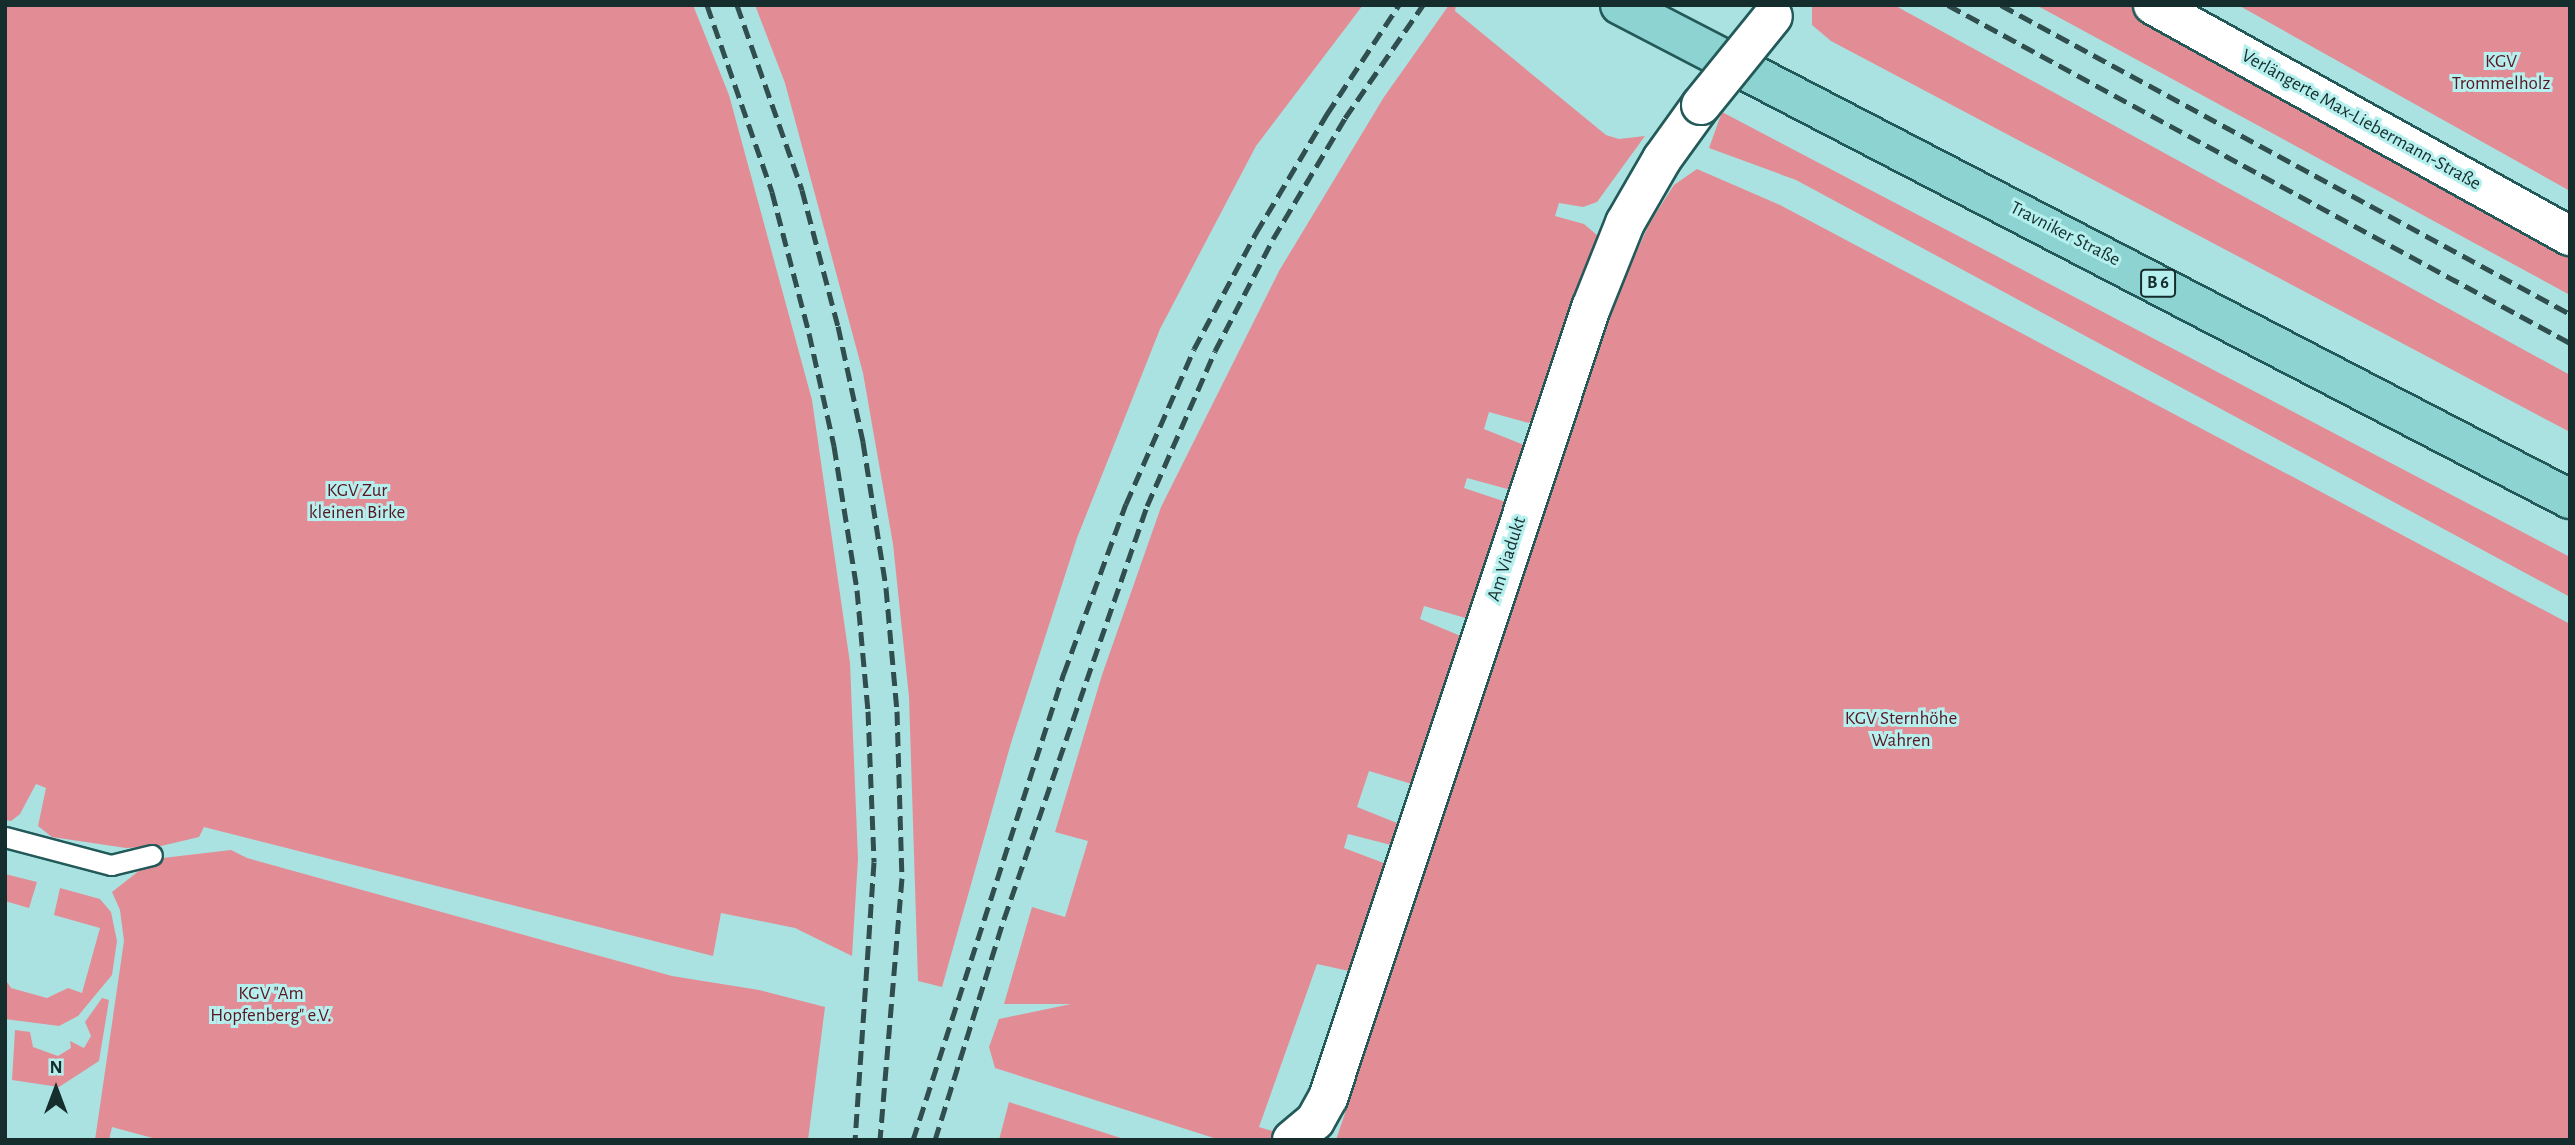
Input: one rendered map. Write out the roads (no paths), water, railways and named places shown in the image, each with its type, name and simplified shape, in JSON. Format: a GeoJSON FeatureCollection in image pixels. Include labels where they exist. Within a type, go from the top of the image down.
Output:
{"type":"FeatureCollection","features":[{"type":"Feature","properties":{"kind":"main road","name":"Travniker Straße"},"geometry":{"type":"LineString","coordinates":[[1620,5],[2570,499]]}},
{"type":"Feature","properties":{"kind":"street","name":"Verlängerte Max-Liebermann-Straße"},"geometry":{"type":"LineString","coordinates":[[2153,5],[2570,236]]}},
{"type":"Feature","properties":{"kind":"street","name":"Am Viadukt"},"geometry":{"type":"LineString","coordinates":[[1292,1140],[1315,1121],[1328,1098],[1591,308],[1625,223],[1662,159],[1701,105],[1778,11]]}},
{"type":"Feature","properties":{"kind":"lane"},"geometry":{"type":"LineString","coordinates":[[5,837],[111,865],[152,855]]}},
{"type":"Feature","properties":{"kind":"railway"},"geometry":{"type":"LineString","coordinates":[[707,5],[772,192],[809,333],[834,446],[857,590],[868,711],[874,862],[855,1140]]}},
{"type":"Feature","properties":{"kind":"railway"},"geometry":{"type":"LineString","coordinates":[[737,5],[802,190],[838,326],[863,442],[886,588],[897,711],[902,878],[880,1140]]}},
{"type":"Feature","properties":{"kind":"railway"},"geometry":{"type":"LineString","coordinates":[[913,1140],[1064,673],[1126,504],[1194,349],[1256,233],[1327,114],[1399,5]]}},
{"type":"Feature","properties":{"kind":"railway"},"geometry":{"type":"LineString","coordinates":[[935,1140],[1004,919],[1147,506],[1215,351],[1273,239],[1345,118],[1423,5]]}},
{"type":"Feature","properties":{"kind":"railway"},"geometry":{"type":"LineString","coordinates":[[1948,5],[2570,343]]}},
{"type":"Feature","properties":{"kind":"railway"},"geometry":{"type":"LineString","coordinates":[[2001,5],[2570,314]]}},
{"type":"Feature","properties":{"kind":"park label","name":"KGV Trommelholz"},"geometry":{"type":"Point","coordinates":[2501,73]}},
{"type":"Feature","properties":{"kind":"park label","name":"KGV Zur kleinen Birke"},"geometry":{"type":"Point","coordinates":[357,502]}},
{"type":"Feature","properties":{"kind":"park label","name":"KGV Sternhöhe Wahren"},"geometry":{"type":"Point","coordinates":[1901,730]}},
{"type":"Feature","properties":{"kind":"park label","name":"KGV \"Am Hopfenberg\" e.V."},"geometry":{"type":"Point","coordinates":[271,1005]}}]}
